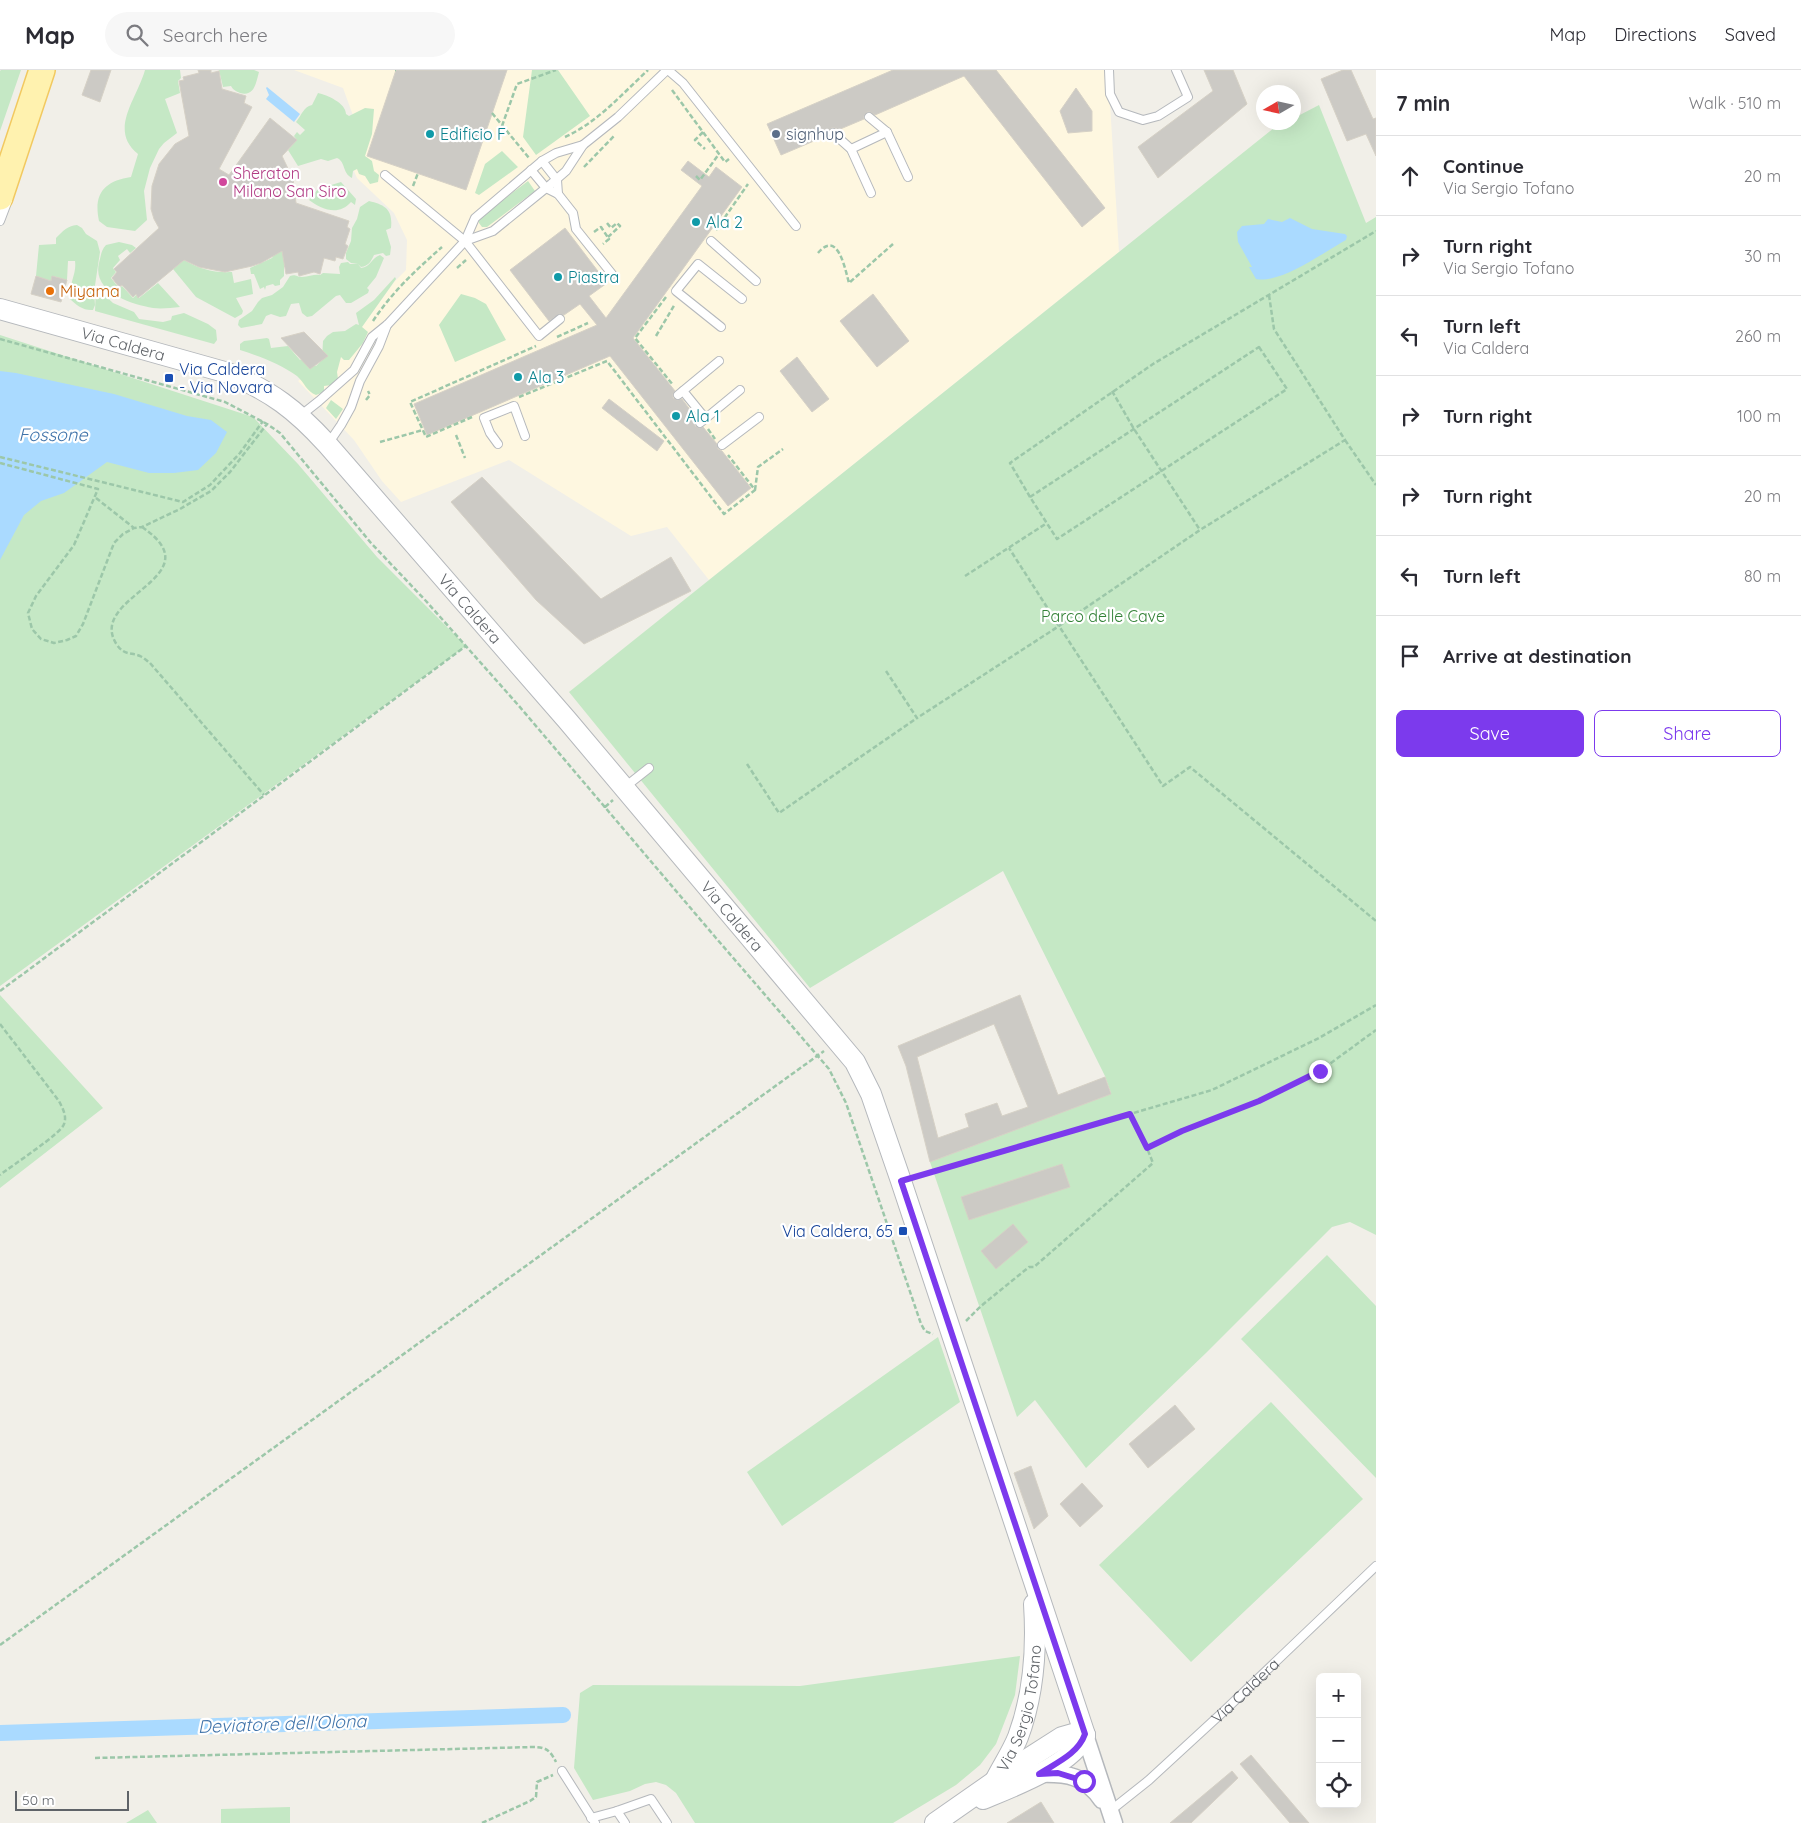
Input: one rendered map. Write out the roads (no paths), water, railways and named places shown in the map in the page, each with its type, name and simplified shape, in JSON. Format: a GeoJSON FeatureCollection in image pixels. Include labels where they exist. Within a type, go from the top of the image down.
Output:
{"type":"FeatureCollection","features":[{"type":"Feature","properties":{"kind":"main road"},"geometry":{"type":"LineString","coordinates":[[0,150],[15,126],[41,70]]}},
{"type":"Feature","properties":{"kind":"main road"},"geometry":{"type":"LineString","coordinates":[[6,191],[41,70]]}},
{"type":"Feature","properties":{"kind":"street","name":"Via Caldera"},"geometry":{"type":"LineString","coordinates":[[0,309],[228,373],[258,386],[287,404],[327,444],[554,705],[855,1062],[871,1094],[901,1181],[1112,1817]]}},
{"type":"Feature","properties":{"kind":"street","name":"Via Sergio Tofano"},"geometry":{"type":"LineString","coordinates":[[994,1781],[1018,1738],[1032,1684],[1036,1630],[1032,1573]]}},
{"type":"Feature","properties":{"kind":"street","name":"Via Sergio Tofano"},"geometry":{"type":"LineString","coordinates":[[935,1823],[994,1781],[1062,1737],[1076,1733],[1085,1734],[1079,1746],[1072,1753],[1039,1774],[952,1812]]}},
{"type":"Feature","properties":{"kind":"street","name":"Via Sergio Tofano"},"geometry":{"type":"LineString","coordinates":[[1039,1774],[1058,1773],[1084,1781],[1095,1790],[1112,1817]]}},
{"type":"Feature","properties":{"kind":"lane"},"geometry":{"type":"LineString","coordinates":[[464,241],[493,231],[557,180],[566,171],[583,145],[618,117],[668,70],[683,84],[796,226]]}},
{"type":"Feature","properties":{"kind":"lane"},"geometry":{"type":"LineString","coordinates":[[1109,70],[1110,94],[1119,112],[1143,120],[1158,116],[1188,97],[1176,70]]}},
{"type":"Feature","properties":{"kind":"lane"},"geometry":{"type":"LineString","coordinates":[[869,117],[887,132],[908,177]]}},
{"type":"Feature","properties":{"kind":"lane"},"geometry":{"type":"LineString","coordinates":[[851,149],[887,132]]}},
{"type":"Feature","properties":{"kind":"lane"},"geometry":{"type":"LineString","coordinates":[[833,133],[851,149],[871,193]]}},
{"type":"Feature","properties":{"kind":"lane"},"geometry":{"type":"LineString","coordinates":[[300,416],[354,370],[372,337],[388,324],[464,241],[476,218],[542,161],[556,153],[583,145]]}},
{"type":"Feature","properties":{"kind":"lane"},"geometry":{"type":"LineString","coordinates":[[542,161],[557,180],[558,194]]}},
{"type":"Feature","properties":{"kind":"lane"},"geometry":{"type":"LineString","coordinates":[[531,170],[546,188],[558,194],[573,213],[576,228],[612,274]]}},
{"type":"Feature","properties":{"kind":"lane"},"geometry":{"type":"LineString","coordinates":[[385,174],[464,241],[539,336],[560,319]]}},
{"type":"Feature","properties":{"kind":"lane"},"geometry":{"type":"LineString","coordinates":[[0,221],[6,191]]}},
{"type":"Feature","properties":{"kind":"lane"},"geometry":{"type":"LineString","coordinates":[[711,240],[756,281]]}},
{"type":"Feature","properties":{"kind":"lane"},"geometry":{"type":"LineString","coordinates":[[691,258],[742,299]]}},
{"type":"Feature","properties":{"kind":"lane"},"geometry":{"type":"LineString","coordinates":[[698,264],[675,290],[721,327]]}},
{"type":"Feature","properties":{"kind":"lane"},"geometry":{"type":"LineString","coordinates":[[327,444],[351,407],[360,381],[379,346],[388,324]]}},
{"type":"Feature","properties":{"kind":"lane"},"geometry":{"type":"LineString","coordinates":[[719,361],[680,393],[702,421],[740,390]]}},
{"type":"Feature","properties":{"kind":"lane"},"geometry":{"type":"LineString","coordinates":[[498,444],[490,433],[482,414],[512,402],[525,436]]}},
{"type":"Feature","properties":{"kind":"lane"},"geometry":{"type":"LineString","coordinates":[[722,447],[760,417]]}},
{"type":"Feature","properties":{"kind":"lane"},"geometry":{"type":"LineString","coordinates":[[624,788],[649,768]]}},
{"type":"Feature","properties":{"kind":"lane","name":"Via Caldera"},"geometry":{"type":"LineString","coordinates":[[1112,1817],[1376,1566]]}},
{"type":"Feature","properties":{"kind":"lane"},"geometry":{"type":"LineString","coordinates":[[562,1771],[593,1820],[651,1799],[667,1823]]}},
{"type":"Feature","properties":{"kind":"lane"},"geometry":{"type":"LineString","coordinates":[[617,1811],[625,1823]]}},
{"type":"Feature","properties":{"kind":"water"},"geometry":{"type":"Polygon","coordinates":[[[267,87],[300,114],[294,122],[266,99],[269,95],[267,87]]]}},
{"type":"Feature","properties":{"kind":"water"},"geometry":{"type":"Polygon","coordinates":[[[1290,218],[1312,229],[1345,234],[1347,236],[1346,240],[1290,272],[1278,277],[1256,279],[1249,267],[1252,267],[1238,242],[1237,232],[1242,226],[1264,224],[1268,219],[1282,222],[1290,218]]]}},
{"type":"Feature","properties":{"kind":"water","name":"Fossone"},"geometry":{"type":"Polygon","coordinates":[[[0,371],[114,394],[187,416],[211,420],[227,432],[216,453],[198,470],[174,473],[149,473],[107,462],[64,493],[41,501],[24,515],[0,560],[0,371]]]}},
{"type":"Feature","properties":{"kind":"waterway","name":"Deviatore dell'Olona"},"geometry":{"type":"LineString","coordinates":[[0,1733],[563,1715]]}},
{"type":"Feature","properties":{"kind":"place","name":"Edificio F"},"geometry":{"type":"Point","coordinates":[430,134]}},
{"type":"Feature","properties":{"kind":"place","name":"signhup"},"geometry":{"type":"Point","coordinates":[776,134]}},
{"type":"Feature","properties":{"kind":"place","name":"Sheraton Milano San Siro"},"geometry":{"type":"Point","coordinates":[223,182]}},
{"type":"Feature","properties":{"kind":"place","name":"Ala 2"},"geometry":{"type":"Point","coordinates":[696,222]}},
{"type":"Feature","properties":{"kind":"place","name":"Piastra"},"geometry":{"type":"Point","coordinates":[558,277]}},
{"type":"Feature","properties":{"kind":"place","name":"Miyama"},"geometry":{"type":"Point","coordinates":[50,291]}},
{"type":"Feature","properties":{"kind":"place","name":"Ala 3"},"geometry":{"type":"Point","coordinates":[518,377]}},
{"type":"Feature","properties":{"kind":"place","name":"Via Caldera - Via Novara"},"geometry":{"type":"Point","coordinates":[169,378]}},
{"type":"Feature","properties":{"kind":"place","name":"Ala 1"},"geometry":{"type":"Point","coordinates":[676,416]}},
{"type":"Feature","properties":{"kind":"place","name":"Via Caldera, 65"},"geometry":{"type":"Point","coordinates":[903,1231]}},
{"type":"Feature","properties":{"kind":"park label","name":"Parco delle Cave"},"geometry":{"type":"Point","coordinates":[1103,616]}}]}
